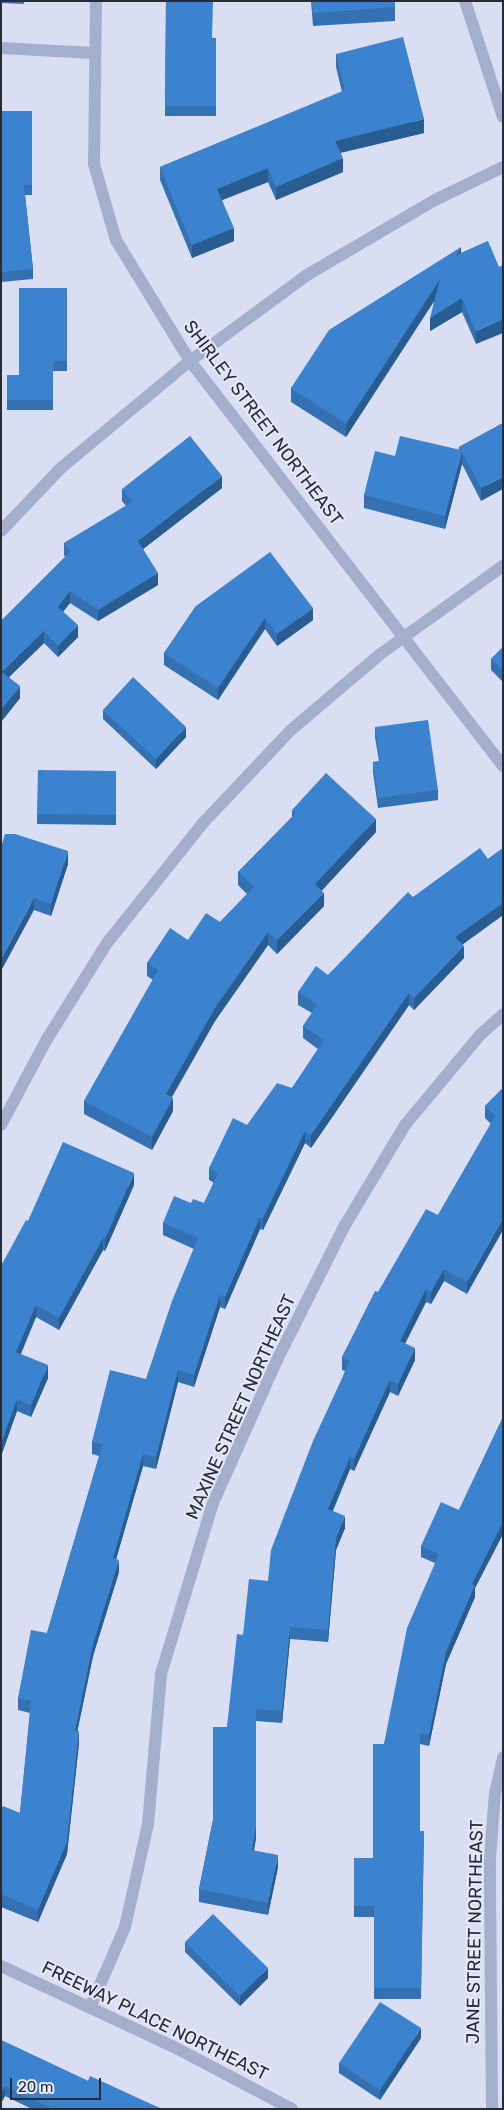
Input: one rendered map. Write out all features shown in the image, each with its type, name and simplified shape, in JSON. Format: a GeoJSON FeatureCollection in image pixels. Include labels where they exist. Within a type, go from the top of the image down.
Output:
{"type":"FeatureCollection","features":[{"type":"Feature","properties":{"kind":"street","name":"SHIRLEY STREET NORTHEAST"},"geometry":{"type":"LineString","coordinates":[[96,1],[93,53],[94,164],[102,202],[116,240],[132,270],[190,361],[503,766]]}},
{"type":"Feature","properties":{"kind":"street"},"geometry":{"type":"LineString","coordinates":[[465,1],[503,117]]}},
{"type":"Feature","properties":{"kind":"street"},"geometry":{"type":"LineString","coordinates":[[1,48],[93,53]]}},
{"type":"Feature","properties":{"kind":"street"},"geometry":{"type":"LineString","coordinates":[[1,531],[61,468],[190,361],[307,275],[435,200],[503,167]]}},
{"type":"Feature","properties":{"kind":"street"},"geometry":{"type":"LineString","coordinates":[[1,1125],[47,1039],[107,944],[202,823],[291,730],[404,636],[503,566]]}},
{"type":"Feature","properties":{"kind":"street","name":"MAXINE STREET NORTHEAST"},"geometry":{"type":"LineString","coordinates":[[90,2008],[125,1928],[148,1824],[161,1674],[213,1503],[278,1360],[345,1226],[406,1125],[480,1035],[503,1014]]}},
{"type":"Feature","properties":{"kind":"street","name":"JANE STREET NORTHEAST"},"geometry":{"type":"LineString","coordinates":[[492,2109],[490,1859],[496,1792],[503,1757]]}},
{"type":"Feature","properties":{"kind":"street","name":"FREEWAY PLACE NORTHEAST"},"geometry":{"type":"LineString","coordinates":[[1,1966],[178,2049],[292,2109]]}},
{"type":"Feature","properties":{"kind":"building"},"geometry":{"type":"Polygon","coordinates":[[[166,1],[213,1],[212,38],[216,38],[216,106],[165,106],[166,1]]]}},
{"type":"Feature","properties":{"kind":"building"},"geometry":{"type":"Polygon","coordinates":[[[312,1],[395,1],[395,7],[313,13],[312,1]]]}},
{"type":"Feature","properties":{"kind":"building"},"geometry":{"type":"Polygon","coordinates":[[[403,37],[424,119],[335,141],[343,158],[276,187],[268,168],[217,189],[234,228],[192,245],[160,167],[345,90],[336,54],[403,37]]]}},
{"type":"Feature","properties":{"kind":"building"},"geometry":{"type":"Polygon","coordinates":[[[1,111],[32,111],[32,185],[24,185],[33,269],[1,272],[1,111]]]}},
{"type":"Feature","properties":{"kind":"building"},"geometry":{"type":"Polygon","coordinates":[[[488,241],[499,267],[503,265],[503,319],[476,331],[462,298],[430,318],[440,279],[346,424],[291,388],[329,330],[461,247],[455,256],[488,241]]]}},
{"type":"Feature","properties":{"kind":"building"},"geometry":{"type":"Polygon","coordinates":[[[19,288],[67,288],[67,361],[53,361],[53,400],[7,400],[7,375],[19,375],[19,288]]]}},
{"type":"Feature","properties":{"kind":"building"},"geometry":{"type":"Polygon","coordinates":[[[503,423],[503,477],[481,488],[462,452],[445,516],[364,495],[375,451],[395,456],[400,436],[461,450],[459,447],[503,423]]]}},
{"type":"Feature","properties":{"kind":"building"},"geometry":{"type":"Polygon","coordinates":[[[190,436],[222,476],[138,541],[158,573],[98,610],[70,591],[58,607],[78,625],[58,646],[44,631],[2,672],[20,686],[1,710],[1,621],[70,552],[64,543],[132,502],[122,489],[190,436]]]}},
{"type":"Feature","properties":{"kind":"building"},"geometry":{"type":"Polygon","coordinates":[[[270,552],[313,608],[277,634],[265,618],[218,688],[164,653],[196,606],[270,552]]]}},
{"type":"Feature","properties":{"kind":"building"},"geometry":{"type":"Polygon","coordinates":[[[503,647],[503,670],[491,659],[503,647]]]}},
{"type":"Feature","properties":{"kind":"building"},"geometry":{"type":"Polygon","coordinates":[[[133,677],[186,727],[156,759],[103,710],[133,677]]]}},
{"type":"Feature","properties":{"kind":"building"},"geometry":{"type":"Polygon","coordinates":[[[428,720],[438,790],[378,798],[373,762],[380,761],[375,727],[428,720]]]}},
{"type":"Feature","properties":{"kind":"building"},"geometry":{"type":"Polygon","coordinates":[[[38,770],[116,771],[116,815],[37,814],[38,770]]]}},
{"type":"Feature","properties":{"kind":"building"},"geometry":{"type":"Polygon","coordinates":[[[326,773],[376,819],[315,884],[324,893],[277,940],[268,932],[215,1008],[166,1094],[173,1098],[152,1137],[84,1101],[158,970],[147,963],[170,928],[188,940],[206,913],[220,922],[254,887],[238,872],[296,813],[292,810],[326,773]]]}},
{"type":"Feature","properties":{"kind":"building"},"geometry":{"type":"Polygon","coordinates":[[[5,834],[15,834],[68,851],[51,904],[34,898],[1,959],[1,847],[5,834]]]}},
{"type":"Feature","properties":{"kind":"building"},"geometry":{"type":"Polygon","coordinates":[[[480,848],[488,859],[503,848],[503,903],[455,937],[464,946],[414,998],[409,993],[311,1135],[305,1131],[263,1218],[260,1217],[225,1297],[220,1295],[194,1375],[178,1370],[156,1457],[143,1454],[113,1558],[119,1560],[93,1644],[75,1731],[79,1731],[67,1842],[38,1910],[1,1894],[1,1809],[3,1806],[20,1813],[31,1701],[18,1698],[31,1630],[47,1633],[103,1444],[92,1442],[110,1370],[146,1379],[172,1301],[198,1238],[163,1223],[174,1196],[191,1203],[193,1199],[204,1203],[218,1173],[209,1168],[233,1118],[247,1125],[277,1083],[292,1088],[324,1040],[303,1026],[317,1005],[298,992],[316,966],[328,975],[408,892],[413,897],[480,848]]]}},
{"type":"Feature","properties":{"kind":"building"},"geometry":{"type":"Polygon","coordinates":[[[503,1088],[503,1218],[467,1282],[444,1269],[431,1292],[426,1289],[400,1341],[415,1348],[398,1384],[390,1380],[354,1459],[350,1457],[328,1509],[345,1516],[336,1538],[328,1630],[290,1627],[282,1711],[256,1709],[256,1826],[252,1850],[278,1855],[268,1903],[199,1889],[213,1820],[213,1727],[227,1727],[237,1634],[243,1635],[249,1579],[268,1581],[271,1550],[313,1441],[350,1361],[342,1357],[375,1291],[378,1292],[426,1209],[438,1215],[495,1116],[485,1106],[503,1088]]]}},
{"type":"Feature","properties":{"kind":"building"},"geometry":{"type":"Polygon","coordinates":[[[63,1142],[134,1173],[105,1239],[103,1238],[59,1318],[36,1305],[16,1352],[48,1365],[31,1405],[17,1399],[1,1444],[1,1266],[26,1220],[28,1221],[63,1142]]]}},
{"type":"Feature","properties":{"kind":"building"},"geometry":{"type":"Polygon","coordinates":[[[503,1417],[503,1522],[472,1584],[475,1585],[446,1652],[429,1735],[420,1733],[420,1831],[424,1831],[421,1988],[374,1988],[374,1906],[354,1906],[354,1858],[373,1858],[373,1744],[384,1744],[407,1628],[439,1554],[421,1546],[441,1502],[459,1510],[503,1417]]]}},
{"type":"Feature","properties":{"kind":"building"},"geometry":{"type":"Polygon","coordinates":[[[213,1914],[268,1968],[240,1996],[185,1942],[213,1914]]]}},
{"type":"Feature","properties":{"kind":"building"},"geometry":{"type":"Polygon","coordinates":[[[380,2002],[421,2028],[380,2090],[339,2063],[380,2002]]]}},
{"type":"Feature","properties":{"kind":"building"},"geometry":{"type":"Polygon","coordinates":[[[1,2040],[88,2081],[90,2076],[162,2109],[53,2109],[5,2086],[1,2093],[1,2040]]]}}]}
